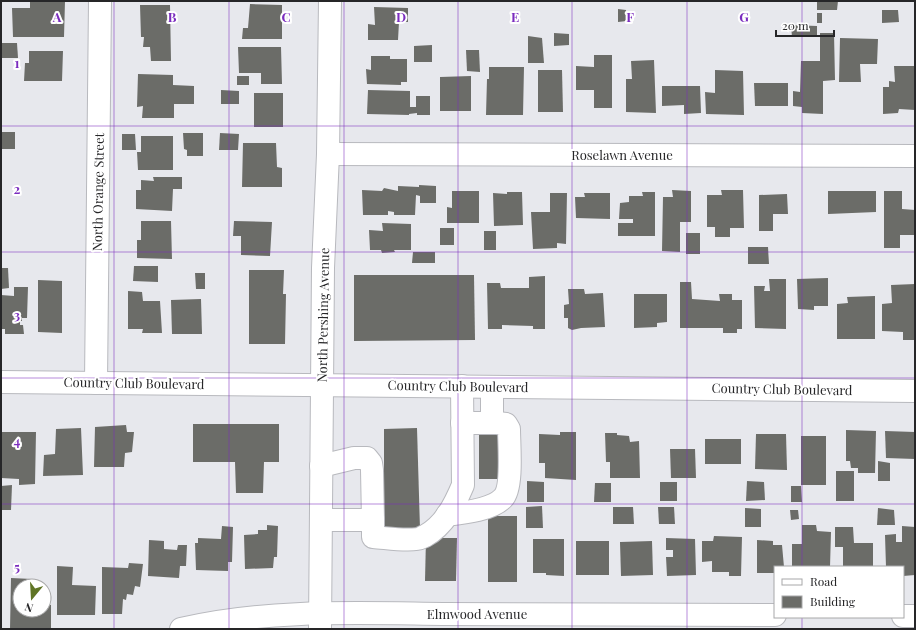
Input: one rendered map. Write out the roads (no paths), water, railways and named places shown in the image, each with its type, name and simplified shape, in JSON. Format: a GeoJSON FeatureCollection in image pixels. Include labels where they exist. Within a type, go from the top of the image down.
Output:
{"type":"FeatureCollection","features":[{"type":"Feature","properties":{"kind":"street","name":"North Orange Street"},"geometry":{"type":"LineString","coordinates":[[96,383],[100,1]]}},
{"type":"Feature","properties":{"kind":"street","name":"North Pershing Avenue"},"geometry":{"type":"LineString","coordinates":[[320,621],[323,268],[328,154],[330,1]]}},
{"type":"Feature","properties":{"kind":"street","name":"Roselawn Avenue"},"geometry":{"type":"LineString","coordinates":[[328,154],[915,156]]}},
{"type":"Feature","properties":{"kind":"street","name":"Country Club Boulevard"},"geometry":{"type":"LineString","coordinates":[[1,382],[915,391]]}},
{"type":"Feature","properties":{"kind":"street"},"geometry":{"type":"LineString","coordinates":[[321,466],[354,458],[367,458],[371,463],[373,537],[418,539],[432,532],[448,515],[458,498],[463,484],[462,386]]}},
{"type":"Feature","properties":{"kind":"street"},"geometry":{"type":"LineString","coordinates":[[492,387],[492,423]]}},
{"type":"Feature","properties":{"kind":"street"},"geometry":{"type":"LineString","coordinates":[[448,515],[483,508],[503,498],[509,486],[508,429],[506,424],[462,423]]}},
{"type":"Feature","properties":{"kind":"street"},"geometry":{"type":"LineString","coordinates":[[321,520],[373,520]]}},
{"type":"Feature","properties":{"kind":"street","name":"Elmwood Avenue"},"geometry":{"type":"LineString","coordinates":[[181,629],[236,619],[320,621],[774,615]]}},
{"type":"Feature","properties":{"kind":"street"},"geometry":{"type":"LineString","coordinates":[[904,616],[915,616]]}}]}
